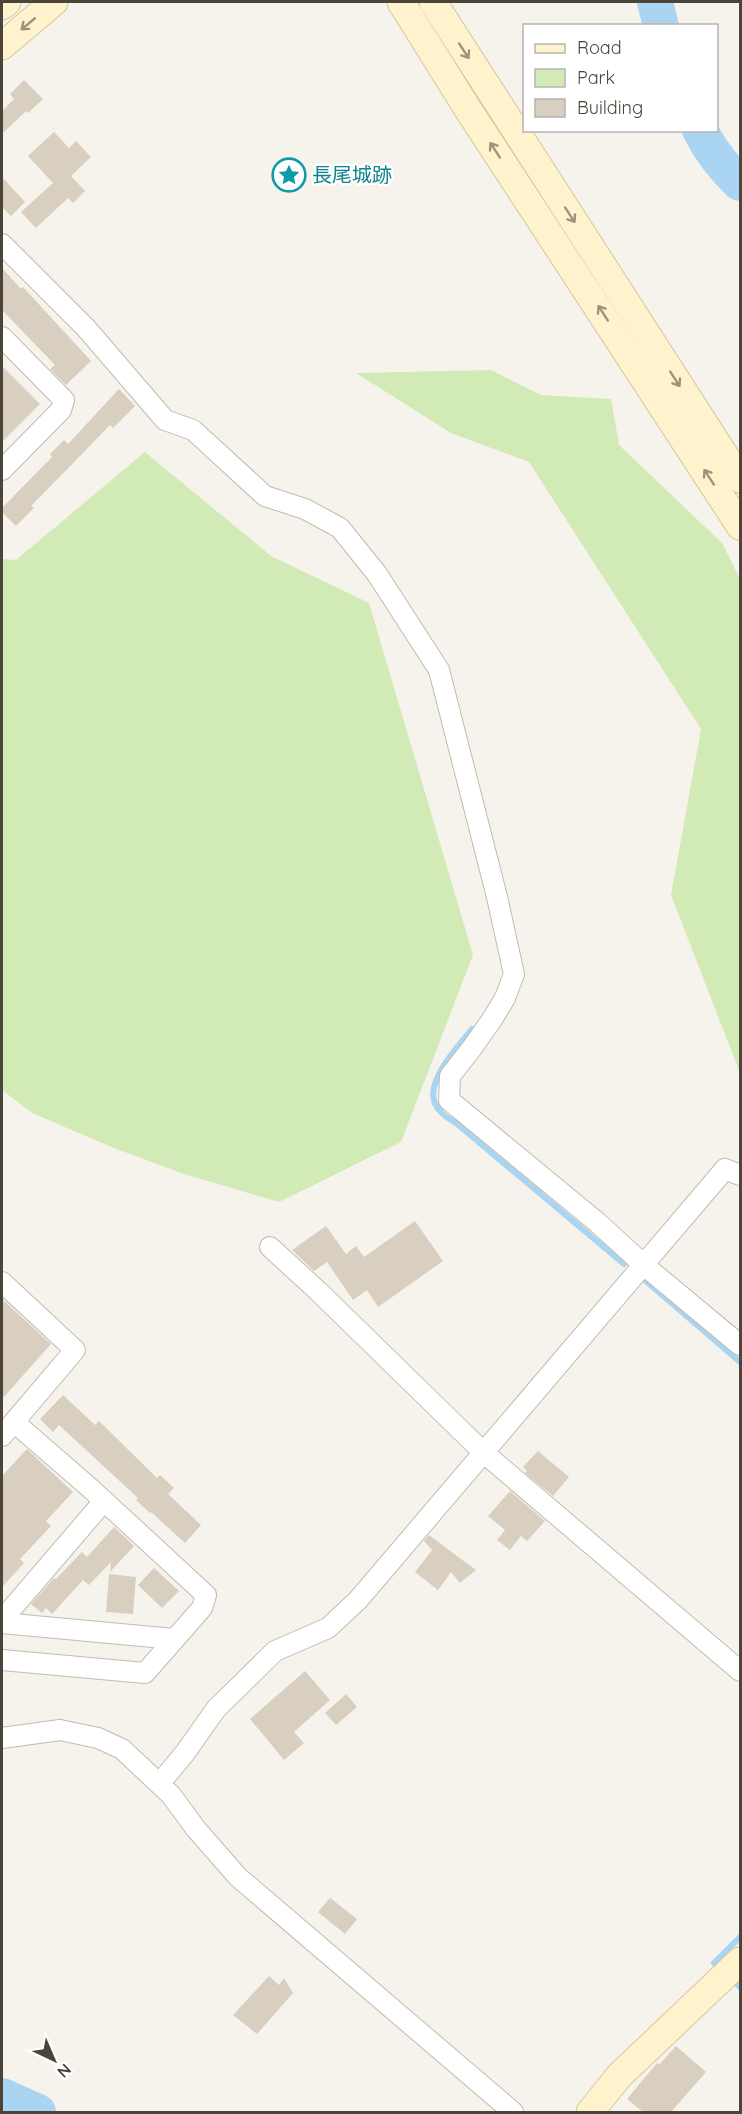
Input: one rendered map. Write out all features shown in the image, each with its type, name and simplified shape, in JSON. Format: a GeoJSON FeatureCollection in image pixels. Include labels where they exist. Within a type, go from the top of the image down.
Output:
{"type":"FeatureCollection","features":[{"type":"Feature","properties":{"kind":"street"},"geometry":{"type":"LineString","coordinates":[[2,6],[7,2]]}},
{"type":"Feature","properties":{"kind":"street"},"geometry":{"type":"LineString","coordinates":[[2,46],[54,2]]}},
{"type":"Feature","properties":{"kind":"street"},"geometry":{"type":"LineString","coordinates":[[401,2],[476,121],[741,526]]}},
{"type":"Feature","properties":{"kind":"street"},"geometry":{"type":"LineString","coordinates":[[433,2],[741,479]]}},
{"type":"Feature","properties":{"kind":"street"},"geometry":{"type":"LineString","coordinates":[[2,244],[86,328],[165,420],[193,430],[265,496],[304,509],[340,528],[377,574],[439,670],[514,974],[505,998],[493,1018],[450,1076],[449,1100],[741,1345]]}},
{"type":"Feature","properties":{"kind":"street"},"geometry":{"type":"LineString","coordinates":[[2,337],[64,400],[61,410],[2,471]]}},
{"type":"Feature","properties":{"kind":"street"},"geometry":{"type":"LineString","coordinates":[[160,1783],[185,1753],[216,1709],[275,1651],[328,1628],[358,1600],[524,1404],[645,1266],[725,1169],[741,1175]]}},
{"type":"Feature","properties":{"kind":"street"},"geometry":{"type":"LineString","coordinates":[[270,1246],[484,1453],[741,1671]]}},
{"type":"Feature","properties":{"kind":"street"},"geometry":{"type":"LineString","coordinates":[[2,1282],[75,1350],[8,1429],[104,1501],[206,1595],[202,1608],[145,1673],[2,1660]]}},
{"type":"Feature","properties":{"kind":"street"},"geometry":{"type":"LineString","coordinates":[[2,1622],[104,1501]]}},
{"type":"Feature","properties":{"kind":"street"},"geometry":{"type":"LineString","coordinates":[[2,1622],[174,1639]]}},
{"type":"Feature","properties":{"kind":"street"},"geometry":{"type":"LineString","coordinates":[[2,1738],[60,1730],[98,1738],[122,1749],[160,1783],[238,1877],[513,2112]]}},
{"type":"Feature","properties":{"kind":"street"},"geometry":{"type":"LineString","coordinates":[[590,2112],[619,2076],[738,1963]]}},
{"type":"Feature","properties":{"kind":"green space"},"geometry":{"type":"Polygon","coordinates":[[[491,370],[541,395],[611,399],[619,445],[722,543],[740,579],[740,1073],[671,895],[701,729],[529,462],[451,433],[356,373],[491,370]]]}},
{"type":"Feature","properties":{"kind":"green space"},"geometry":{"type":"Polygon","coordinates":[[[145,452],[271,556],[369,603],[473,955],[401,1142],[279,1202],[184,1174],[114,1148],[32,1113],[2,1090],[2,559],[16,560],[145,452]]]}},
{"type":"Feature","properties":{"kind":"building"},"geometry":{"type":"Polygon","coordinates":[[[24,80],[43,99],[28,113],[26,111],[2,134],[2,111],[14,99],[10,94],[24,80]]]}},
{"type":"Feature","properties":{"kind":"building"},"geometry":{"type":"Polygon","coordinates":[[[54,132],[69,148],[76,141],[91,157],[71,176],[85,191],[73,203],[68,198],[36,228],[21,212],[53,183],[28,156],[54,132]]]}},
{"type":"Feature","properties":{"kind":"building"},"geometry":{"type":"Polygon","coordinates":[[[2,177],[25,202],[11,216],[2,207],[2,177]]]}},
{"type":"Feature","properties":{"kind":"building"},"geometry":{"type":"Polygon","coordinates":[[[2,268],[21,289],[23,287],[91,361],[66,385],[50,369],[55,365],[2,310],[2,268]]]}},
{"type":"Feature","properties":{"kind":"building"},"geometry":{"type":"Polygon","coordinates":[[[2,366],[40,404],[2,442],[2,366]]]}},
{"type":"Feature","properties":{"kind":"building"},"geometry":{"type":"Polygon","coordinates":[[[119,389],[135,406],[113,428],[110,425],[31,506],[34,508],[16,526],[2,512],[2,508],[52,457],[50,454],[64,440],[68,444],[119,389]]]}},
{"type":"Feature","properties":{"kind":"building"},"geometry":{"type":"Polygon","coordinates":[[[415,1221],[443,1261],[378,1307],[367,1290],[353,1300],[327,1262],[314,1271],[292,1250],[326,1226],[346,1254],[356,1246],[364,1257],[415,1221]]]}},
{"type":"Feature","properties":{"kind":"building"},"geometry":{"type":"Polygon","coordinates":[[[2,1299],[51,1344],[2,1399],[2,1299]]]}},
{"type":"Feature","properties":{"kind":"building"},"geometry":{"type":"Polygon","coordinates":[[[63,1395],[95,1425],[99,1421],[157,1478],[160,1475],[174,1488],[168,1494],[201,1525],[185,1543],[136,1500],[138,1498],[59,1425],[53,1432],[40,1419],[63,1395]]]}},
{"type":"Feature","properties":{"kind":"building"},"geometry":{"type":"Polygon","coordinates":[[[27,1449],[73,1492],[46,1521],[51,1526],[20,1559],[24,1563],[2,1587],[2,1476],[27,1449]]]}},
{"type":"Feature","properties":{"kind":"building"},"geometry":{"type":"Polygon","coordinates":[[[538,1451],[569,1477],[553,1496],[525,1473],[527,1471],[523,1467],[538,1451]]]}},
{"type":"Feature","properties":{"kind":"building"},"geometry":{"type":"Polygon","coordinates":[[[510,1491],[545,1521],[527,1541],[521,1536],[510,1550],[497,1540],[505,1530],[488,1516],[510,1491]]]}},
{"type":"Feature","properties":{"kind":"building"},"geometry":{"type":"Polygon","coordinates":[[[114,1527],[134,1546],[110,1572],[111,1562],[89,1585],[83,1580],[52,1614],[46,1608],[42,1613],[31,1604],[82,1552],[87,1557],[114,1527]]]}},
{"type":"Feature","properties":{"kind":"building"},"geometry":{"type":"Polygon","coordinates":[[[429,1535],[476,1570],[460,1583],[451,1572],[438,1590],[415,1572],[432,1550],[424,1541],[429,1535]]]}},
{"type":"Feature","properties":{"kind":"building"},"geometry":{"type":"Polygon","coordinates":[[[154,1568],[179,1591],[162,1608],[138,1585],[154,1568]]]}},
{"type":"Feature","properties":{"kind":"building"},"geometry":{"type":"Polygon","coordinates":[[[109,1574],[136,1577],[133,1614],[106,1612],[109,1574]]]}},
{"type":"Feature","properties":{"kind":"building"},"geometry":{"type":"Polygon","coordinates":[[[305,1671],[330,1700],[294,1732],[304,1743],[284,1760],[250,1719],[305,1671]]]}},
{"type":"Feature","properties":{"kind":"building"},"geometry":{"type":"Polygon","coordinates":[[[346,1694],[357,1707],[336,1725],[325,1713],[346,1694]]]}},
{"type":"Feature","properties":{"kind":"building"},"geometry":{"type":"Polygon","coordinates":[[[330,1898],[357,1919],[345,1934],[318,1912],[330,1898]]]}},
{"type":"Feature","properties":{"kind":"building"},"geometry":{"type":"Polygon","coordinates":[[[269,1976],[279,1985],[284,1978],[293,1993],[257,2034],[233,2015],[269,1976]]]}},
{"type":"Feature","properties":{"kind":"building"},"geometry":{"type":"Polygon","coordinates":[[[676,2046],[706,2072],[671,2112],[643,2112],[627,2099],[657,2063],[659,2065],[676,2046]]]}},
{"type":"Feature","properties":{"kind":"waterway"},"geometry":{"type":"LineString","coordinates":[[655,2],[660,24]]}},
{"type":"Feature","properties":{"kind":"waterway"},"geometry":{"type":"LineString","coordinates":[[701,132],[708,145],[740,183]]}},
{"type":"Feature","properties":{"kind":"waterway"},"geometry":{"type":"LineString","coordinates":[[472,1029],[449,1057],[436,1080],[433,1092],[435,1103],[444,1115],[624,1264]]}},
{"type":"Feature","properties":{"kind":"waterway"},"geometry":{"type":"LineString","coordinates":[[646,1281],[740,1362]]}},
{"type":"Feature","properties":{"kind":"waterway"},"geometry":{"type":"LineString","coordinates":[[721,1970],[714,1963],[740,1937]]}},
{"type":"Feature","properties":{"kind":"waterway"},"geometry":{"type":"LineString","coordinates":[[731,1979],[740,1987]]}},
{"type":"Feature","properties":{"kind":"waterway"},"geometry":{"type":"LineString","coordinates":[[2,2096],[38,2112]]}},
{"type":"Feature","properties":{"kind":"place","name":"長尾城跡"},"geometry":{"type":"Point","coordinates":[289,175]}}]}
